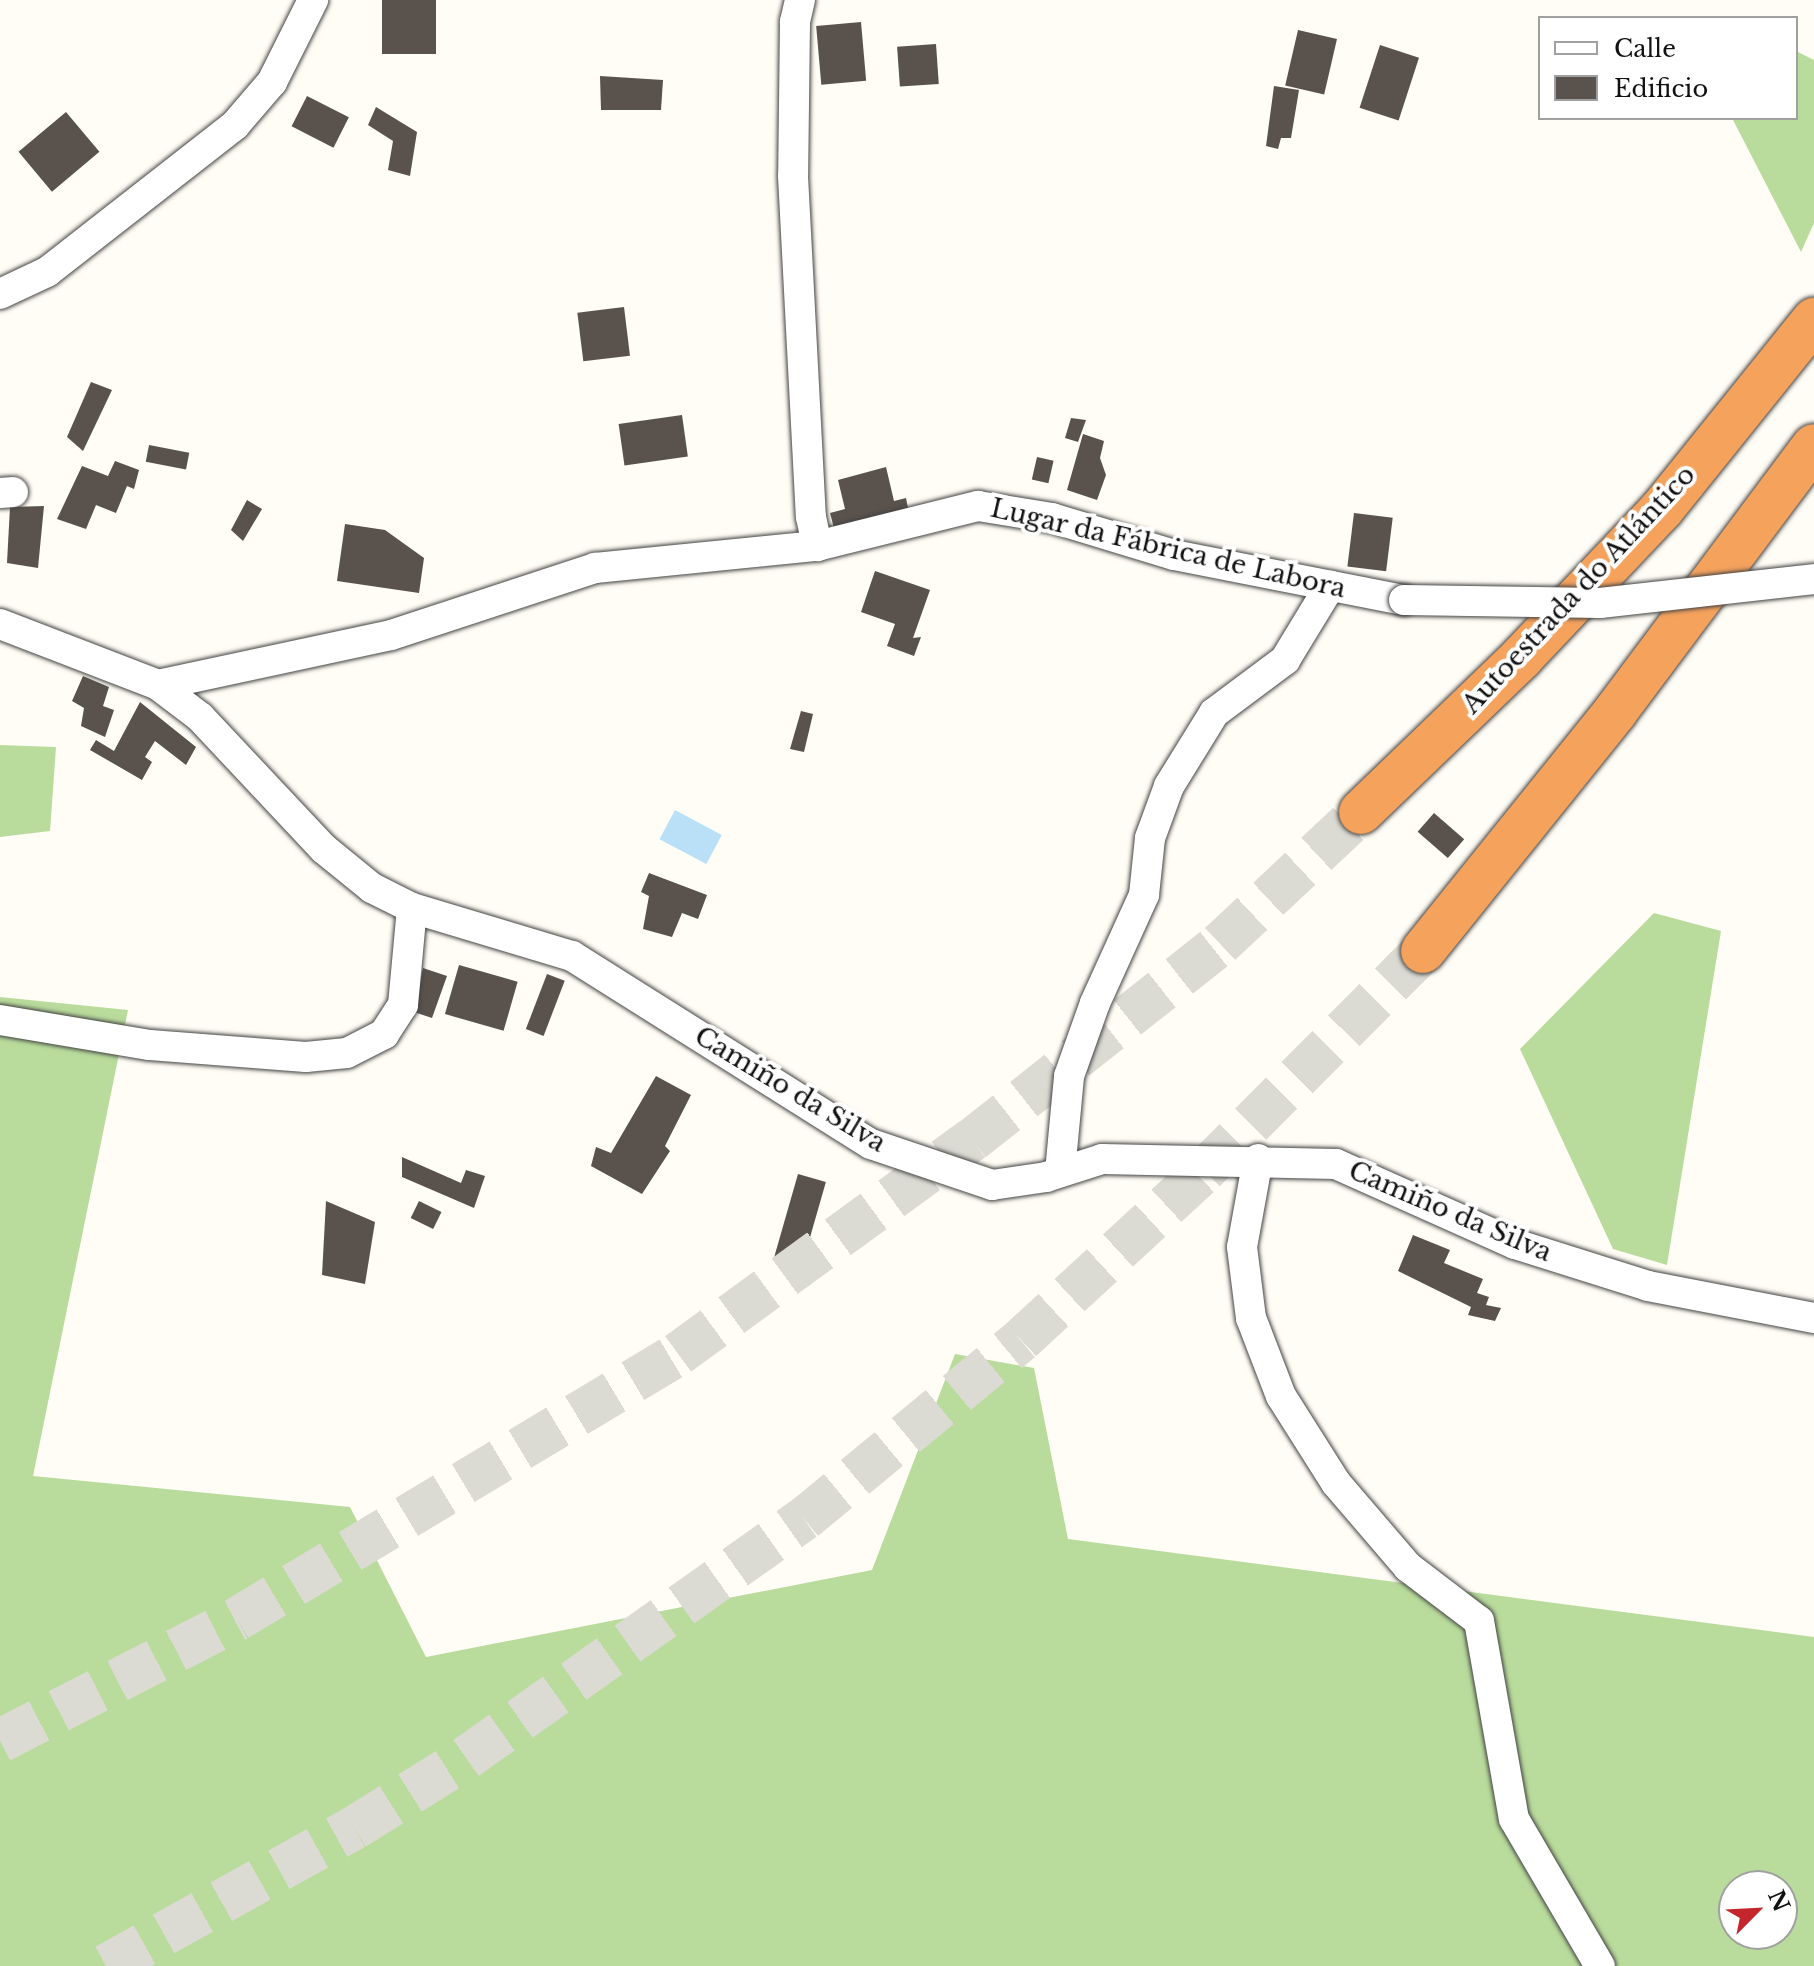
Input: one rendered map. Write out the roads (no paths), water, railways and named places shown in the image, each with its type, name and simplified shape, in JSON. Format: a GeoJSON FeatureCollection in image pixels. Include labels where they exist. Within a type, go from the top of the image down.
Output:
{"type":"FeatureCollection","features":[{"type":"Feature","properties":{"kind":"highway"},"geometry":{"type":"LineString","coordinates":[[1662,509],[1814,292]]}},
{"type":"Feature","properties":{"kind":"highway","name":"Autoestrada do Atlántico"},"geometry":{"type":"LineString","coordinates":[[1361,812],[1521,658],[1662,509],[1814,320]]}},
{"type":"Feature","properties":{"kind":"highway"},"geometry":{"type":"LineString","coordinates":[[1754,530],[1814,446]]}},
{"type":"Feature","properties":{"kind":"highway"},"geometry":{"type":"LineString","coordinates":[[1423,951],[1814,454]]}},
{"type":"Feature","properties":{"kind":"street"},"geometry":{"type":"LineString","coordinates":[[0,294],[47,272],[235,125],[272,82],[313,0]]}},
{"type":"Feature","properties":{"kind":"street"},"geometry":{"type":"LineString","coordinates":[[800,0],[795,22],[793,176],[811,517],[817,546]]}},
{"type":"Feature","properties":{"kind":"street","name":"Lugar da Fábrica de Labora"},"geometry":{"type":"LineString","coordinates":[[158,685],[391,635],[595,568],[817,546],[978,506],[1052,518],[1174,555],[1404,600],[1600,603],[1814,579]]}},
{"type":"Feature","properties":{"kind":"street"},"geometry":{"type":"LineString","coordinates":[[1060,1172],[1069,1076],[1095,1003],[1144,895],[1150,838],[1169,786],[1214,713],[1285,660],[1330,586]]}},
{"type":"Feature","properties":{"kind":"street","name":"Camiño da Silva"},"geometry":{"type":"LineString","coordinates":[[0,624],[158,685],[200,717],[324,849],[372,888],[412,908],[572,956],[871,1144],[992,1185],[1060,1172],[1102,1159],[1258,1159],[1336,1164],[1515,1244],[1648,1286],[1814,1318]]}},
{"type":"Feature","properties":{"kind":"street"},"geometry":{"type":"LineString","coordinates":[[0,1020],[150,1045],[306,1057],[347,1053],[384,1034],[403,1005],[412,908]]}},
{"type":"Feature","properties":{"kind":"street"},"geometry":{"type":"LineString","coordinates":[[1258,1159],[1242,1247],[1251,1318],[1281,1396],[1336,1483],[1408,1567],[1479,1621],[1514,1819],[1600,1966]]}},
{"type":"Feature","properties":{"kind":"water"},"geometry":{"type":"Polygon","coordinates":[[[675,810],[722,835],[706,864],[660,839],[675,810]]]}},
{"type":"Feature","properties":{"kind":"tunnel"},"geometry":{"type":"LineString","coordinates":[[0,1741],[237,1619],[678,1354],[972,1140],[1220,944],[1361,812]]}},
{"type":"Feature","properties":{"kind":"tunnel"},"geometry":{"type":"LineString","coordinates":[[106,1966],[354,1828],[466,1758],[804,1519],[1021,1340],[1204,1171],[1423,951]]}}]}
